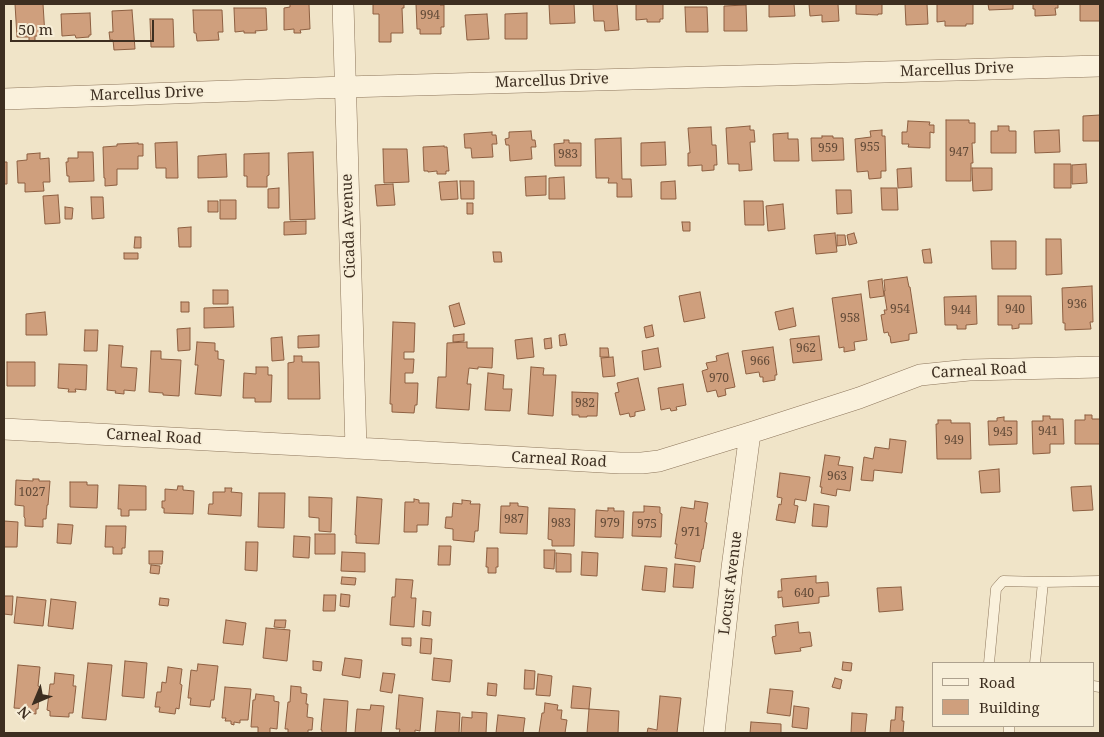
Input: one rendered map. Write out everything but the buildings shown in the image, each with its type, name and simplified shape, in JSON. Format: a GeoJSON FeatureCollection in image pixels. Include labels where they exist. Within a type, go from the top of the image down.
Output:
{"type":"FeatureCollection","features":[{"type":"Feature","properties":{"kind":"street","name":"Cicada Avenue"},"geometry":{"type":"LineString","coordinates":[[343,4],[356,448]]}},
{"type":"Feature","properties":{"kind":"street","name":"Marcellus Drive"},"geometry":{"type":"LineString","coordinates":[[4,99],[345,87],[1100,66]]}},
{"type":"Feature","properties":{"kind":"street","name":"Carneal Road"},"geometry":{"type":"LineString","coordinates":[[4,429],[642,463],[658,462],[750,433],[860,398],[920,375],[970,370],[1100,367]]}},
{"type":"Feature","properties":{"kind":"street","name":"Locust Avenue"},"geometry":{"type":"LineString","coordinates":[[714,733],[732,568],[750,433]]}},
{"type":"Feature","properties":{"kind":"lane"},"geometry":{"type":"LineString","coordinates":[[989,662],[996,589],[1003,581],[1100,581]]}},
{"type":"Feature","properties":{"kind":"lane"},"geometry":{"type":"LineString","coordinates":[[1035,662],[1043,582]]}}]}
